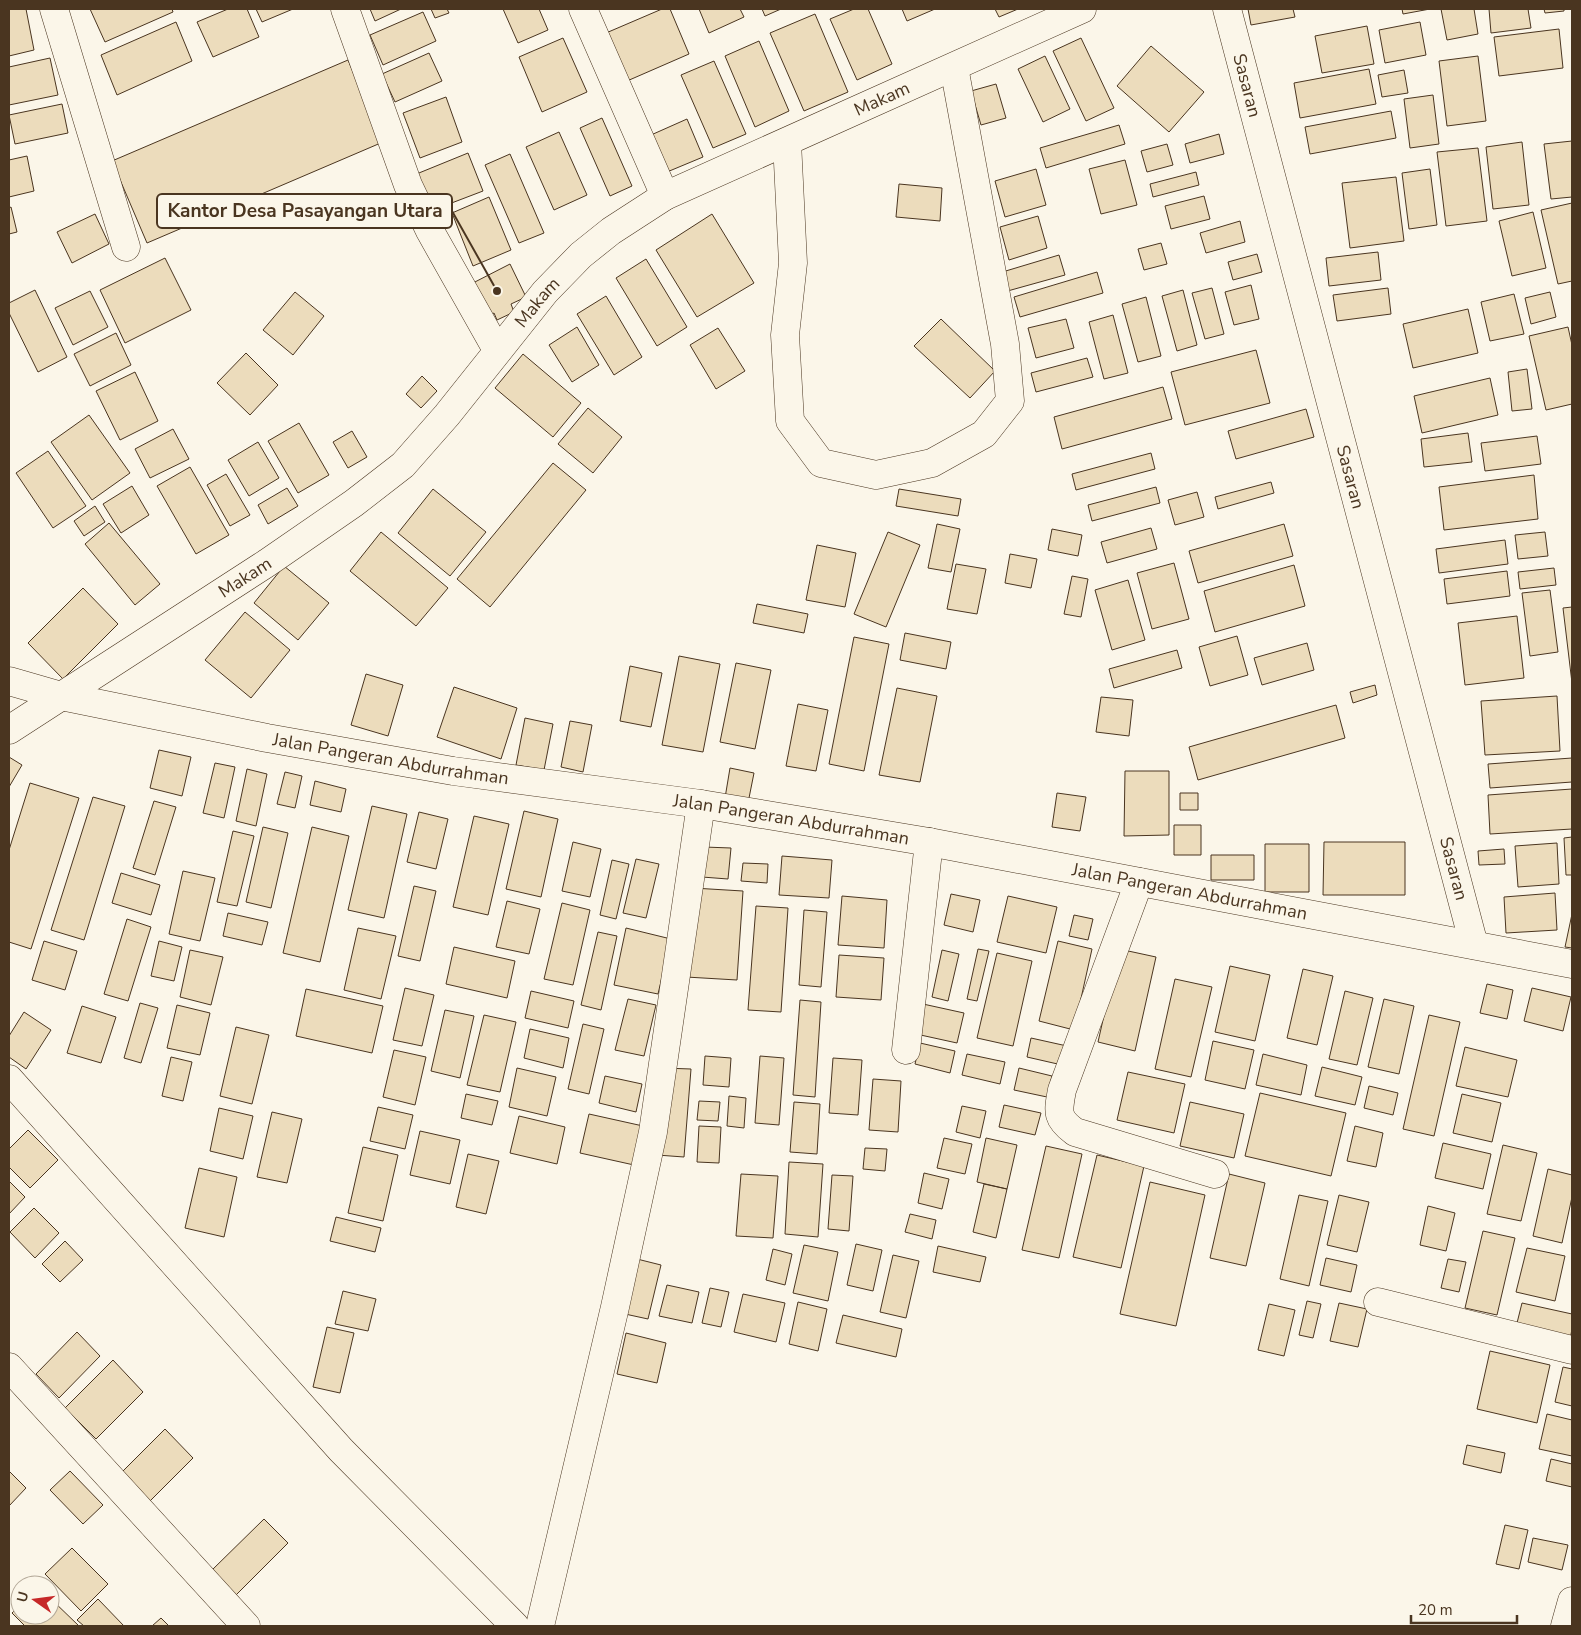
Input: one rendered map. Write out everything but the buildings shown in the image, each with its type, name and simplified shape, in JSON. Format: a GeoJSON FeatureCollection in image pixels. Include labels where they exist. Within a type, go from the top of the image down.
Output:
{"type":"FeatureCollection","features":[{"type":"Feature","properties":{"kind":"street"},"geometry":{"type":"LineString","coordinates":[[54,9],[126,246]]}},
{"type":"Feature","properties":{"kind":"street"},"geometry":{"type":"LineString","coordinates":[[345,9],[408,185],[430,231],[497,350]]}},
{"type":"Feature","properties":{"kind":"street"},"geometry":{"type":"LineString","coordinates":[[582,9],[665,196]]}},
{"type":"Feature","properties":{"kind":"street","name":"Makam"},"geometry":{"type":"LineString","coordinates":[[9,730],[268,563],[354,503],[403,465],[447,415],[545,292],[581,255],[611,231],[665,196],[1082,9]]}},
{"type":"Feature","properties":{"kind":"street","name":"Sasaran"},"geometry":{"type":"LineString","coordinates":[[1227,9],[1474,945]]}},
{"type":"Feature","properties":{"kind":"street"},"geometry":{"type":"LineString","coordinates":[[787,142],[794,263],[785,334],[790,421],[821,463],[876,475],[932,462],[984,434],[1010,401],[1005,344],[954,67]]}},
{"type":"Feature","properties":{"kind":"street","name":"Jalan Pangeran Abdurrahman"},"geometry":{"type":"LineString","coordinates":[[9,681],[61,696],[267,738],[453,771],[701,804],[929,842],[1572,964]]}},
{"type":"Feature","properties":{"kind":"street"},"geometry":{"type":"LineString","coordinates":[[540,1626],[615,1307],[653,1132],[701,804]]}},
{"type":"Feature","properties":{"kind":"street"},"geometry":{"type":"LineString","coordinates":[[906,1050],[929,842]]}},
{"type":"Feature","properties":{"kind":"street"},"geometry":{"type":"LineString","coordinates":[[1139,882],[1062,1090],[1058,1112],[1064,1123],[1075,1132],[1215,1174]]}},
{"type":"Feature","properties":{"kind":"street"},"geometry":{"type":"LineString","coordinates":[[9,1079],[342,1450],[515,1626]]}},
{"type":"Feature","properties":{"kind":"street"},"geometry":{"type":"LineString","coordinates":[[1378,1302],[1572,1350]]}},
{"type":"Feature","properties":{"kind":"street"},"geometry":{"type":"LineString","coordinates":[[9,1367],[246,1626]]}},
{"type":"Feature","properties":{"kind":"street"},"geometry":{"type":"LineString","coordinates":[[1565,1626],[1572,1601]]}},
{"type":"Feature","properties":{"kind":"place","name":"Kantor Desa Pasayangan Utara"},"geometry":{"type":"Point","coordinates":[497,291]}}]}
